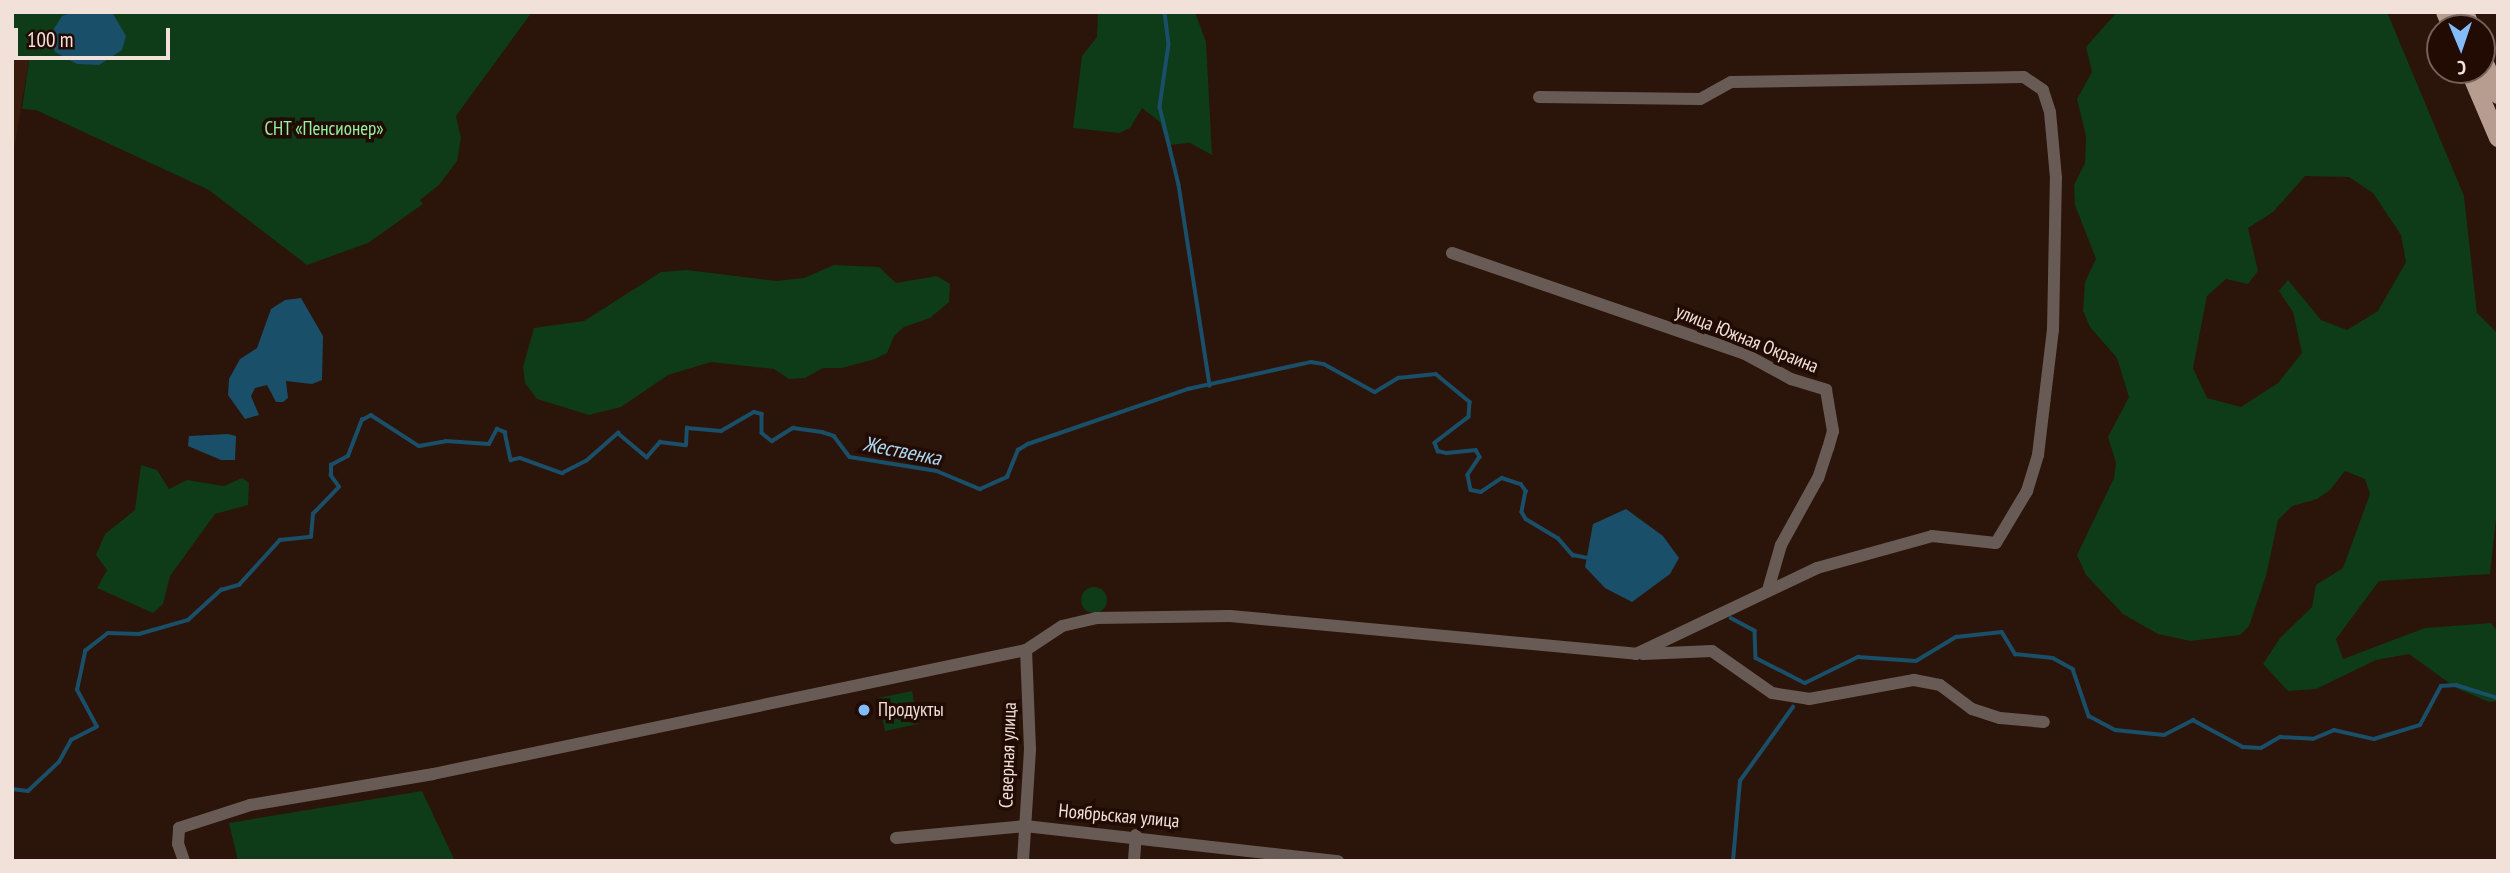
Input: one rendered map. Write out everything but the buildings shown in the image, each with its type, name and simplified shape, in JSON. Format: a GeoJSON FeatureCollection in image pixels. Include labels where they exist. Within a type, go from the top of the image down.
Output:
{"type":"FeatureCollection","features":[{"type":"Feature","properties":{"kind":"main road"},"geometry":{"type":"LineString","coordinates":[[2475,84],[2498,138]]}},
{"type":"Feature","properties":{"kind":"street"},"geometry":{"type":"LineString","coordinates":[[1539,97],[1700,99],[1731,82],[2024,77],[2043,90],[2050,112],[2056,178],[2056,281],[2038,455],[2015,513],[1996,543],[1932,536],[1817,568],[1636,654]]}},
{"type":"Feature","properties":{"kind":"street","name":"улица Южная Окраина"},"geometry":{"type":"LineString","coordinates":[[1452,253],[1743,353],[1791,379],[1826,390],[1833,431],[1828,448],[1782,545],[1768,590]]}},
{"type":"Feature","properties":{"kind":"street"},"geometry":{"type":"LineString","coordinates":[[184,861],[178,844],[179,828],[250,805],[433,774],[1026,650],[1062,626],[1096,618],[1230,616],[1636,654],[1712,650],[1772,693],[1809,699],[1914,680],[1940,685],[1972,709],[2000,718],[2043,722]]}},
{"type":"Feature","properties":{"kind":"street","name":"Северная улица"},"geometry":{"type":"LineString","coordinates":[[1023,861],[1030,749],[1026,650]]}},
{"type":"Feature","properties":{"kind":"street","name":"Ноябрьская улица"},"geometry":{"type":"LineString","coordinates":[[896,838],[1025,826],[1136,835],[1338,861]]}},
{"type":"Feature","properties":{"kind":"street"},"geometry":{"type":"LineString","coordinates":[[1134,861],[1136,835]]}},
{"type":"Feature","properties":{"kind":"shaded area"},"geometry":{"type":"Polygon","coordinates":[[[12,53],[29,60],[12,163],[12,53]]]}},
{"type":"Feature","properties":{"kind":"green space","name":"СНТ «Пенсионер»"},"geometry":{"type":"Polygon","coordinates":[[[12,12],[532,12],[456,116],[461,138],[457,161],[439,185],[420,200],[423,204],[368,243],[307,265],[209,190],[36,110],[22,109],[29,61],[12,53],[12,12]]]}},
{"type":"Feature","properties":{"kind":"green space"},"geometry":{"type":"Polygon","coordinates":[[[1098,12],[1195,12],[1206,42],[1212,155],[1190,143],[1167,145],[1160,122],[1142,108],[1130,128],[1119,133],[1073,128],[1082,56],[1097,37],[1098,12]]]}},
{"type":"Feature","properties":{"kind":"green space"},"geometry":{"type":"Polygon","coordinates":[[[2117,12],[2387,12],[2464,196],[2477,313],[2498,334],[2498,500],[2490,574],[2379,581],[2336,639],[2343,659],[2425,628],[2491,623],[2498,632],[2498,701],[2489,702],[2456,688],[2409,654],[2376,660],[2316,689],[2288,691],[2263,664],[2280,638],[2312,607],[2316,585],[2343,568],[2370,494],[2365,479],[2345,471],[2330,490],[2317,499],[2292,506],[2278,520],[2266,576],[2249,626],[2240,635],[2190,641],[2158,634],[2123,614],[2086,575],[2077,555],[2114,478],[2116,463],[2108,437],[2129,397],[2117,358],[2090,327],[2083,311],[2085,282],[2096,259],[2075,205],[2074,185],[2085,163],[2086,136],[2077,99],[2092,72],[2086,47],[2117,12]],[[2305,176],[2273,212],[2248,228],[2258,271],[2248,284],[2226,279],[2207,296],[2193,368],[2207,398],[2241,407],[2278,383],[2302,353],[2293,312],[2279,291],[2288,280],[2321,320],[2347,330],[2378,311],[2406,262],[2401,235],[2373,193],[2349,177],[2305,176]]]}},
{"type":"Feature","properties":{"kind":"green space"},"geometry":{"type":"Polygon","coordinates":[[[834,265],[879,267],[896,283],[937,276],[950,284],[949,302],[930,318],[904,327],[894,336],[887,353],[842,368],[823,368],[805,378],[789,379],[774,369],[711,362],[668,375],[621,407],[589,415],[537,399],[525,383],[523,367],[534,328],[584,321],[661,272],[687,270],[776,281],[804,278],[834,265]]]}},
{"type":"Feature","properties":{"kind":"green space"},"geometry":{"type":"Polygon","coordinates":[[[141,465],[157,470],[169,489],[187,480],[224,486],[242,478],[249,483],[248,505],[215,514],[170,576],[163,604],[153,613],[97,588],[107,570],[96,555],[105,534],[135,510],[141,465]]]}},
{"type":"Feature","properties":{"kind":"green space"},"geometry":{"type":"Polygon","coordinates":[[[1094,587],[1103,591],[1107,600],[1103,609],[1094,613],[1085,609],[1081,600],[1085,591],[1094,587]]]}},
{"type":"Feature","properties":{"kind":"green space"},"geometry":{"type":"Polygon","coordinates":[[[912,691],[918,724],[885,731],[878,698],[912,691]]]}},
{"type":"Feature","properties":{"kind":"green space"},"geometry":{"type":"Polygon","coordinates":[[[422,791],[455,861],[238,861],[229,823],[422,791]]]}},
{"type":"Feature","properties":{"kind":"water"},"geometry":{"type":"Polygon","coordinates":[[[73,12],[112,12],[126,36],[122,50],[99,65],[77,64],[55,52],[50,35],[62,16],[73,12]]]}},
{"type":"Feature","properties":{"kind":"water"},"geometry":{"type":"Polygon","coordinates":[[[301,298],[323,336],[322,380],[312,384],[286,381],[288,398],[283,402],[276,402],[267,385],[255,388],[251,396],[259,415],[245,419],[228,395],[229,379],[240,359],[257,348],[271,309],[285,300],[301,298]]]}},
{"type":"Feature","properties":{"kind":"water"},"geometry":{"type":"Polygon","coordinates":[[[189,436],[236,436],[235,460],[221,460],[188,446],[189,436]]]}},
{"type":"Feature","properties":{"kind":"water"},"geometry":{"type":"Polygon","coordinates":[[[1626,509],[1663,536],[1679,558],[1670,574],[1632,602],[1605,588],[1585,567],[1593,524],[1626,509]]]}},
{"type":"Feature","properties":{"kind":"waterway"},"geometry":{"type":"LineString","coordinates":[[1165,12],[1169,44],[1160,107],[1179,185],[1210,386]]}},
{"type":"Feature","properties":{"kind":"waterway","name":"Жественка"},"geometry":{"type":"LineString","coordinates":[[12,789],[28,791],[59,762],[71,740],[97,727],[77,690],[85,651],[108,633],[139,634],[188,620],[221,590],[239,585],[280,540],[311,537],[313,514],[339,487],[331,476],[331,465],[348,456],[362,420],[371,415],[419,446],[446,441],[489,444],[497,429],[505,432],[511,460],[520,458],[562,473],[586,461],[618,433],[647,457],[660,442],[686,445],[687,428],[721,431],[754,412],[762,414],[762,433],[772,441],[793,428],[822,432],[834,436],[850,457],[937,471],[980,489],[1007,477],[1018,450],[1028,444],[1188,389],[1311,362],[1324,364],[1375,392],[1398,378],[1436,374],[1470,402],[1469,417],[1435,443],[1438,451],[1447,453],[1476,450],[1480,457],[1468,475],[1471,490],[1481,492],[1502,478],[1521,484],[1526,491],[1522,512],[1526,519],[1558,538],[1573,555],[1589,558]]}},
{"type":"Feature","properties":{"kind":"waterway","name":"Жественка"},"geometry":{"type":"LineString","coordinates":[[1731,618],[1755,631],[1756,658],[1805,683],[1858,657],[1916,661],[1956,637],[2002,632],[2015,654],[2053,658],[2073,669],[2089,716],[2115,730],[2164,735],[2193,720],[2243,747],[2261,748],[2280,737],[2313,739],[2334,730],[2374,739],[2420,725],[2441,686],[2456,685],[2498,698]]}},
{"type":"Feature","properties":{"kind":"waterway"},"geometry":{"type":"LineString","coordinates":[[1733,861],[1740,781],[1793,707]]}},
{"type":"Feature","properties":{"kind":"place","name":"Продукты"},"geometry":{"type":"Point","coordinates":[864,710]}}]}
